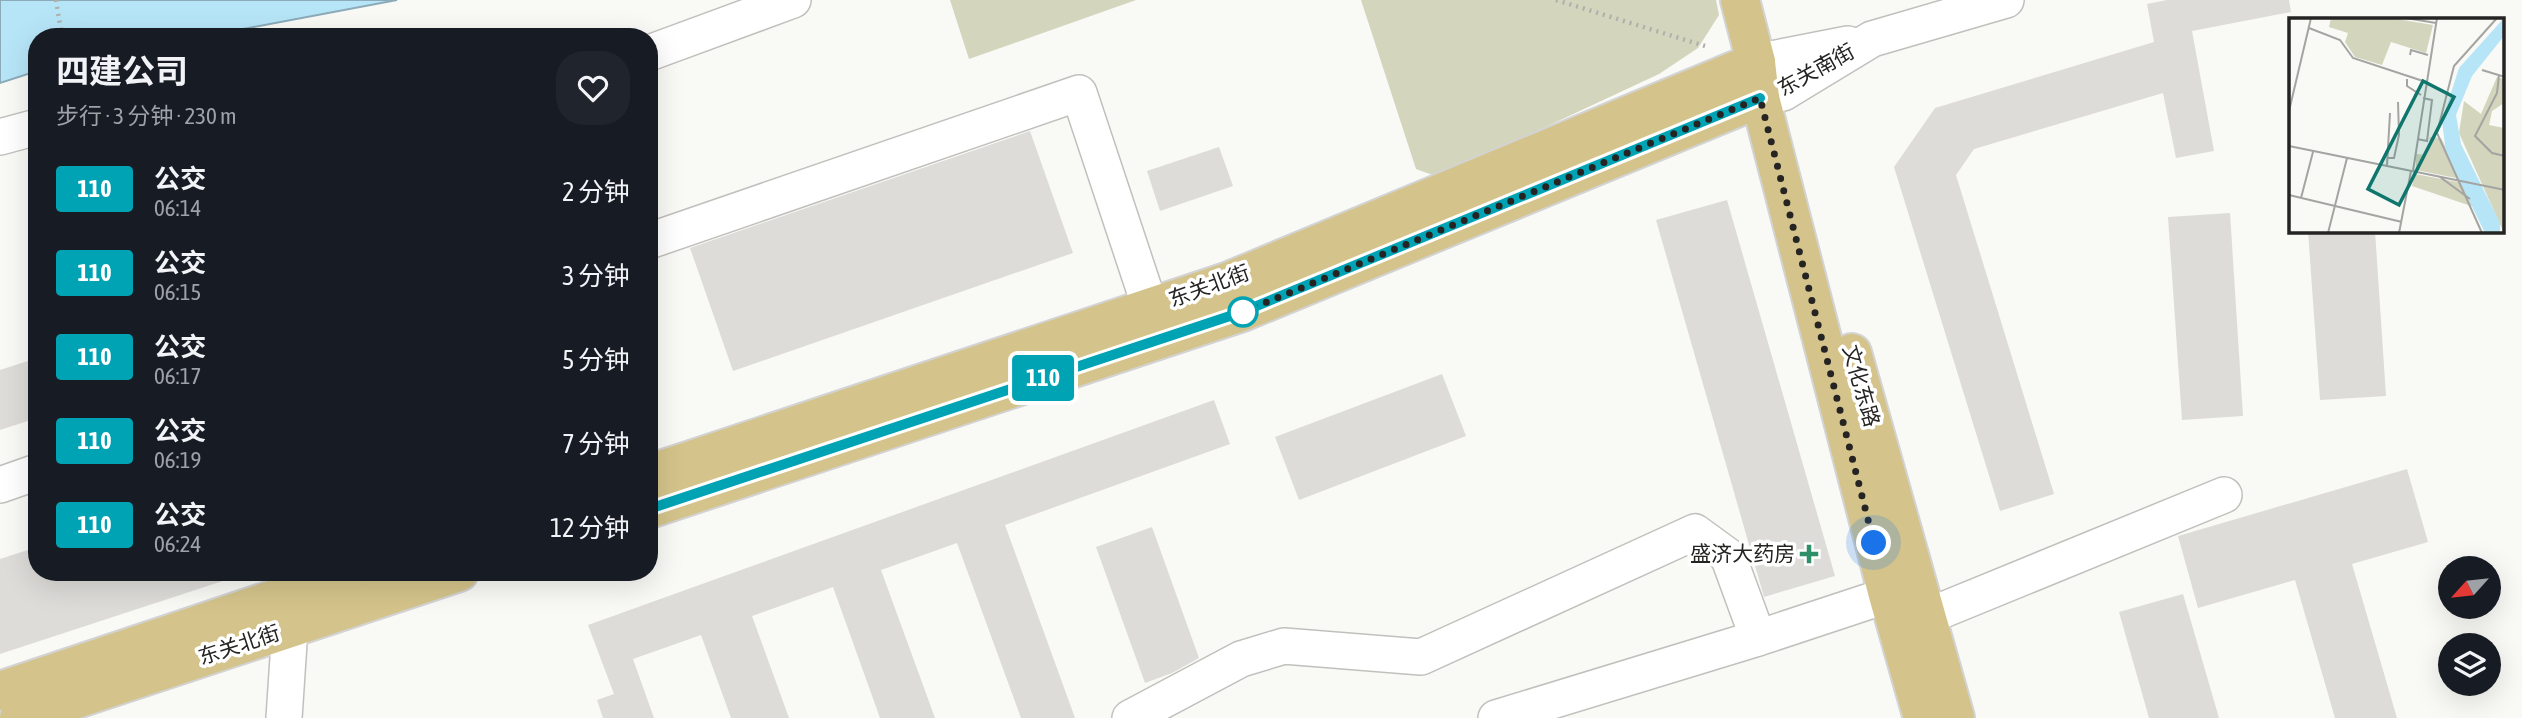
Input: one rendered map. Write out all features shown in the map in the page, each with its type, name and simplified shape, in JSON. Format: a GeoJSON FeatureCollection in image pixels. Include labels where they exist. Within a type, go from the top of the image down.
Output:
{"type":"FeatureCollection","features":[{"type":"Feature","properties":{"kind":"main road","name":"文化东路"},"geometry":{"type":"LineString","coordinates":[[1740,0],[1766,84],[1888,595],[1923,718]]}},
{"type":"Feature","properties":{"kind":"main road","name":"文化东路"},"geometry":{"type":"LineString","coordinates":[[1766,84],[1803,180],[1955,718]]}},
{"type":"Feature","properties":{"kind":"main road","name":"东关北街"},"geometry":{"type":"LineString","coordinates":[[658,471],[1227,282],[1766,84]]}},
{"type":"Feature","properties":{"kind":"main road","name":"东关北街"},"geometry":{"type":"LineString","coordinates":[[658,506],[1242,312],[1766,84]]}},
{"type":"Feature","properties":{"kind":"main road","name":"东关北街"},"geometry":{"type":"LineString","coordinates":[[0,691],[317,581]]}},
{"type":"Feature","properties":{"kind":"main road","name":"东关北街"},"geometry":{"type":"LineString","coordinates":[[19,718],[432,581]]}},
{"type":"Feature","properties":{"kind":"street"},"geometry":{"type":"LineString","coordinates":[[658,50],[793,0]]}},
{"type":"Feature","properties":{"kind":"street","name":"东关南街"},"geometry":{"type":"LineString","coordinates":[[1766,84],[1872,39],[2006,0]]}},
{"type":"Feature","properties":{"kind":"street"},"geometry":{"type":"LineString","coordinates":[[658,238],[1079,93],[1150,307]]}},
{"type":"Feature","properties":{"kind":"street"},"geometry":{"type":"LineString","coordinates":[[0,137],[28,129]]}},
{"type":"Feature","properties":{"kind":"street"},"geometry":{"type":"LineString","coordinates":[[0,485],[28,475]]}},
{"type":"Feature","properties":{"kind":"street"},"geometry":{"type":"LineString","coordinates":[[1926,617],[2224,495]]}},
{"type":"Feature","properties":{"kind":"street"},"geometry":{"type":"LineString","coordinates":[[1130,718],[1241,659],[1284,646],[1421,657],[1695,532],[1728,556],[1758,638]]}},
{"type":"Feature","properties":{"kind":"street"},"geometry":{"type":"LineString","coordinates":[[1496,718],[1758,638],[1888,595]]}},
{"type":"Feature","properties":{"kind":"street"},"geometry":{"type":"LineString","coordinates":[[284,718],[290,628]]}},
{"type":"Feature","properties":{"kind":"path"},"geometry":{"type":"LineString","coordinates":[[56,0],[61,28]]}},
{"type":"Feature","properties":{"kind":"path"},"geometry":{"type":"LineString","coordinates":[[1556,0],[1766,84]]}},
{"type":"Feature","properties":{"kind":"green space"},"geometry":{"type":"Polygon","coordinates":[[[950,0],[1136,0],[969,59],[950,0]]]}},
{"type":"Feature","properties":{"kind":"green space"},"geometry":{"type":"Polygon","coordinates":[[[1361,0],[1716,0],[1719,15],[1698,48],[1659,74],[1438,177],[1416,169],[1361,0]]]}},
{"type":"Feature","properties":{"kind":"water"},"geometry":{"type":"Polygon","coordinates":[[[0,0],[397,0],[249,28],[28,28],[28,74],[0,83],[0,0]]]}},
{"type":"Feature","properties":{"kind":"building"},"geometry":{"type":"Polygon","coordinates":[[[2167,0],[2289,0],[2291,12],[2192,31],[2214,151],[2176,158],[2163,93],[1974,149],[1956,175],[2054,494],[2000,511],[1894,167],[1935,108],[2154,42],[2147,4],[2167,0]]]}},
{"type":"Feature","properties":{"kind":"building"},"geometry":{"type":"Polygon","coordinates":[[[1030,131],[1073,253],[733,371],[690,248],[1030,131]]]}},
{"type":"Feature","properties":{"kind":"building"},"geometry":{"type":"Polygon","coordinates":[[[1219,147],[1233,186],[1160,211],[1147,171],[1219,147]]]}},
{"type":"Feature","properties":{"kind":"building"},"geometry":{"type":"Polygon","coordinates":[[[1727,200],[1835,576],[1764,597],[1656,220],[1727,200]]]}},
{"type":"Feature","properties":{"kind":"building"},"geometry":{"type":"Polygon","coordinates":[[[2230,213],[2243,416],[2182,420],[2168,217],[2230,213]]]}},
{"type":"Feature","properties":{"kind":"building"},"geometry":{"type":"Polygon","coordinates":[[[2308,233],[2375,233],[2386,396],[2320,400],[2308,233]]]}},
{"type":"Feature","properties":{"kind":"building"},"geometry":{"type":"Polygon","coordinates":[[[28,361],[28,421],[0,430],[0,370],[28,361]]]}},
{"type":"Feature","properties":{"kind":"building"},"geometry":{"type":"Polygon","coordinates":[[[1442,374],[1466,436],[1299,500],[1275,437],[1442,374]]]}},
{"type":"Feature","properties":{"kind":"building"},"geometry":{"type":"Polygon","coordinates":[[[1214,400],[1230,444],[1005,525],[1075,718],[1021,718],[957,543],[881,570],[935,718],[880,718],[833,587],[752,616],[789,718],[731,718],[701,635],[633,659],[654,718],[603,718],[597,700],[614,694],[588,625],[1214,400]]]}},
{"type":"Feature","properties":{"kind":"building"},"geometry":{"type":"Polygon","coordinates":[[[2407,469],[2428,542],[2352,564],[2397,718],[2335,718],[2295,580],[2198,608],[2178,536],[2407,469]]]}},
{"type":"Feature","properties":{"kind":"building"},"geometry":{"type":"Polygon","coordinates":[[[1152,527],[1199,658],[1172,673],[1145,683],[1096,547],[1152,527]]]}},
{"type":"Feature","properties":{"kind":"building"},"geometry":{"type":"Polygon","coordinates":[[[28,550],[28,581],[223,581],[0,654],[0,559],[28,550]]]}},
{"type":"Feature","properties":{"kind":"building"},"geometry":{"type":"Polygon","coordinates":[[[2183,594],[2219,718],[2149,718],[2119,612],[2183,594]]]}},
{"type":"Feature","properties":{"kind":"bus line","name":"110"},"geometry":{"type":"LineString","coordinates":[[658,506],[1242,312],[1760,98]]}},
{"type":"Feature","properties":{"kind":"place","name":"盛济大药房"},"geometry":{"type":"Point","coordinates":[1809,554]}},
{"type":"Feature","properties":{"kind":"route"},"geometry":{"type":"LineString","coordinates":[[1243,312],[1760,98],[1874,543]]}}]}
